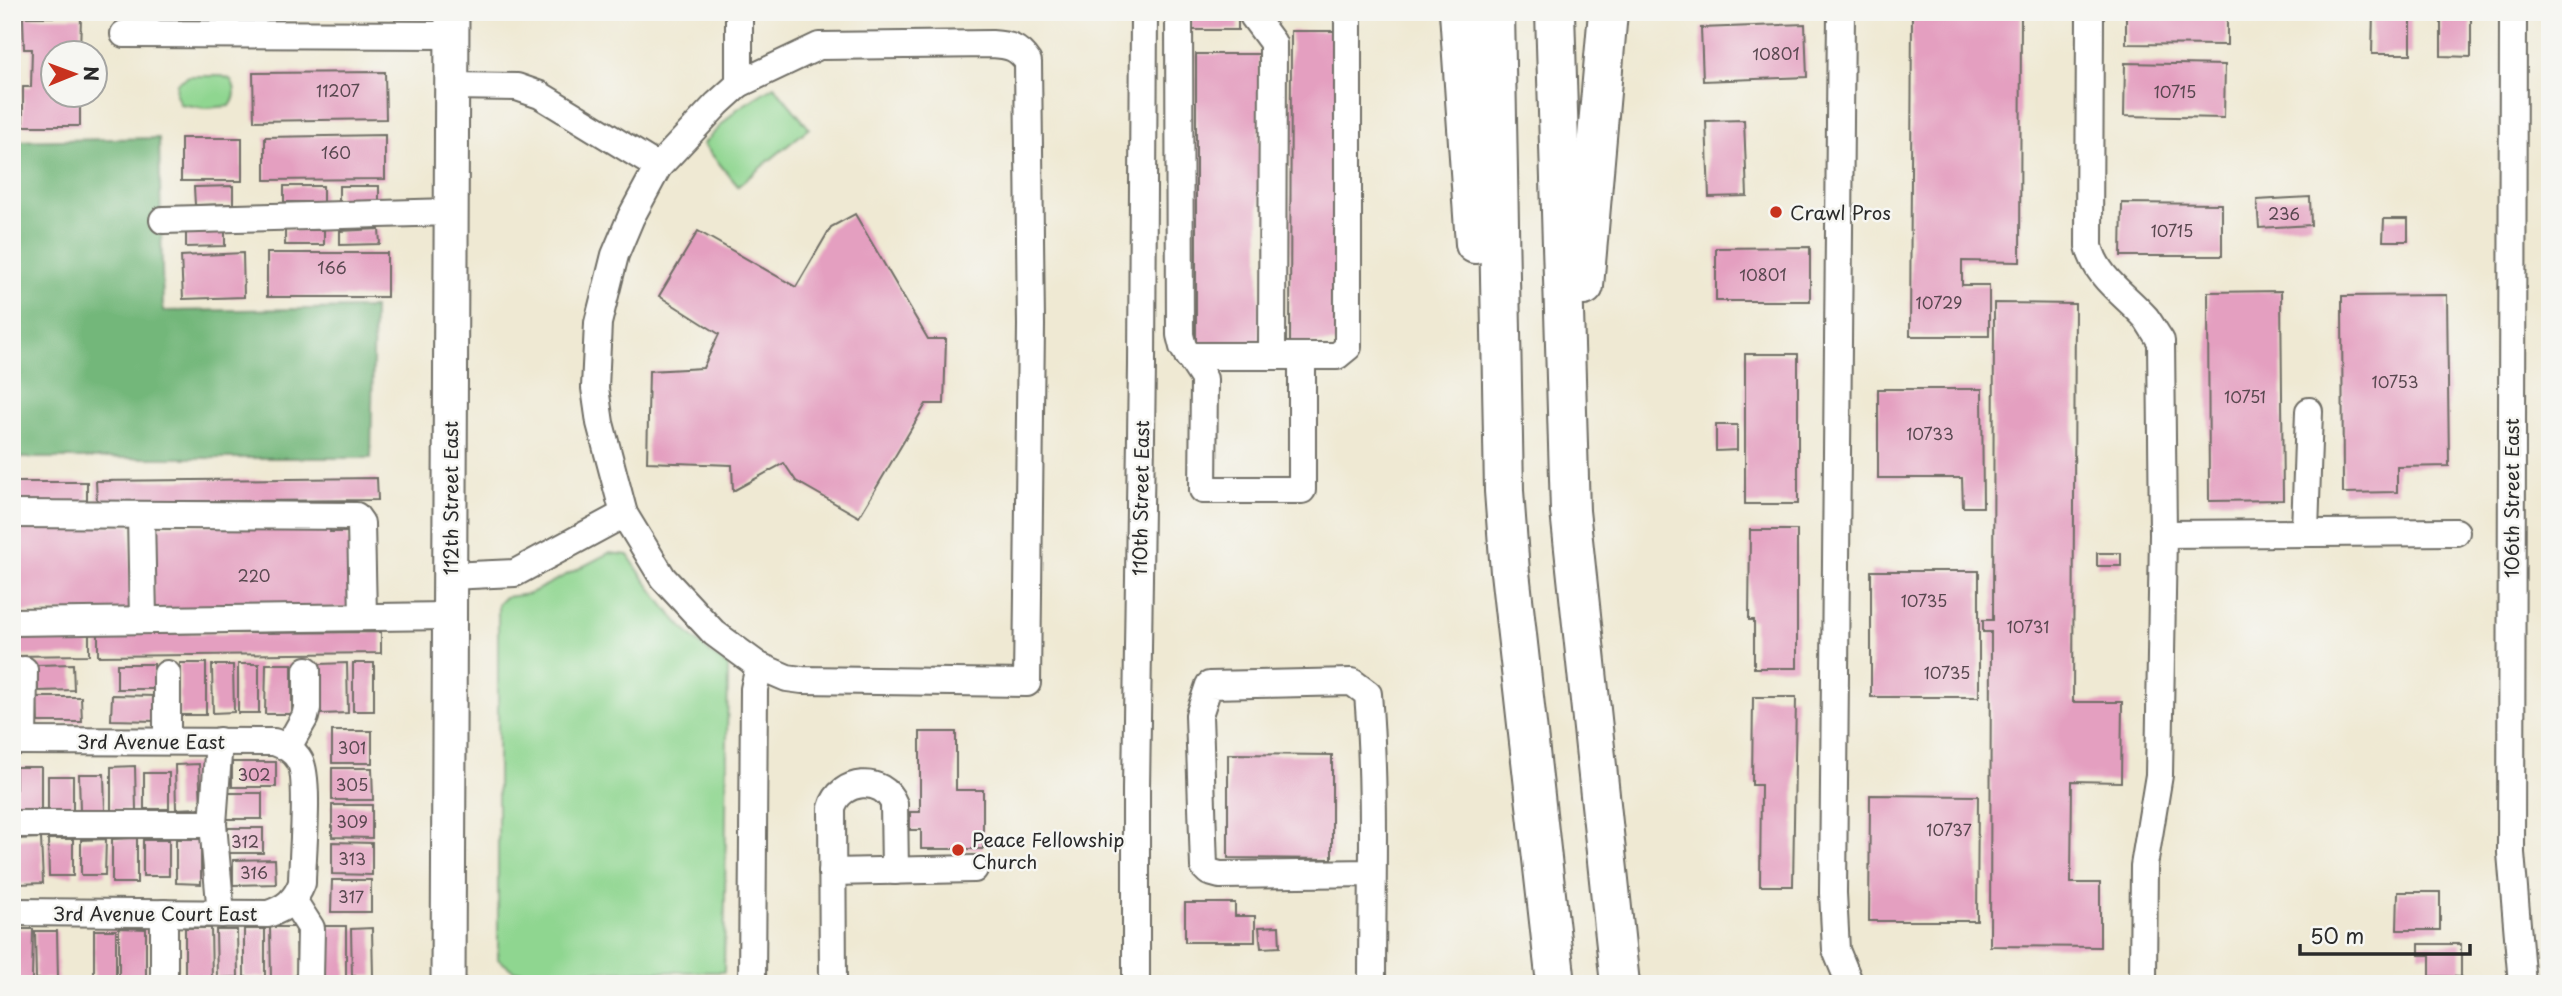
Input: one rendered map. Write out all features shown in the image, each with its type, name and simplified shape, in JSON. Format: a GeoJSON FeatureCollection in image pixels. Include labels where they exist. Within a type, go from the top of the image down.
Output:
{"type":"FeatureCollection","features":[{"type":"Feature","properties":{"kind":"highway"},"geometry":{"type":"LineString","coordinates":[[1459,12],[1483,356],[1556,984]]}},
{"type":"Feature","properties":{"kind":"highway"},"geometry":{"type":"LineString","coordinates":[[1495,12],[1504,491],[1510,572]]}},
{"type":"Feature","properties":{"kind":"highway"},"geometry":{"type":"LineString","coordinates":[[1555,12],[1570,511],[1620,984]]}},
{"type":"Feature","properties":{"kind":"highway"},"geometry":{"type":"LineString","coordinates":[[1570,511],[1580,332],[1608,12]]}},
{"type":"Feature","properties":{"kind":"main road","name":"112th Street East"},"geometry":{"type":"LineString","coordinates":[[448,984],[452,23]]}},
{"type":"Feature","properties":{"kind":"street"},"geometry":{"type":"LineString","coordinates":[[739,12],[739,84]]}},
{"type":"Feature","properties":{"kind":"street","name":"110th Street East"},"geometry":{"type":"LineString","coordinates":[[1136,984],[1144,12]]}},
{"type":"Feature","properties":{"kind":"street"},"geometry":{"type":"LineString","coordinates":[[1179,12],[1180,335],[1188,356],[1204,379],[1203,490],[1302,490],[1302,356]]}},
{"type":"Feature","properties":{"kind":"street"},"geometry":{"type":"LineString","coordinates":[[1253,12],[1253,16],[1273,43],[1272,356]]}},
{"type":"Feature","properties":{"kind":"street"},"geometry":{"type":"LineString","coordinates":[[1188,356],[1337,356],[1348,347],[1348,12]]}},
{"type":"Feature","properties":{"kind":"street"},"geometry":{"type":"LineString","coordinates":[[1841,12],[1833,893],[1836,950],[1850,984]]}},
{"type":"Feature","properties":{"kind":"street"},"geometry":{"type":"LineString","coordinates":[[2090,12],[2089,246],[2092,258],[2112,287],[2145,317],[2161,341],[2163,534],[2159,775],[2144,866],[2143,977],[2140,984]]}},
{"type":"Feature","properties":{"kind":"street","name":"106th Street East"},"geometry":{"type":"LineString","coordinates":[[2513,12],[2511,853],[2522,984]]}},
{"type":"Feature","properties":{"kind":"street"},"geometry":{"type":"LineString","coordinates":[[124,34],[452,23]]}},
{"type":"Feature","properties":{"kind":"street"},"geometry":{"type":"LineString","coordinates":[[1008,45],[1021,51],[1028,62],[1031,408],[1027,683],[787,678],[759,666],[714,633],[663,578],[624,514],[600,423],[595,388],[595,352],[603,302],[615,255],[631,217],[658,167],[739,84],[819,46],[1008,45]]}},
{"type":"Feature","properties":{"kind":"street"},"geometry":{"type":"LineString","coordinates":[[451,86],[517,88],[540,95],[658,167]]}},
{"type":"Feature","properties":{"kind":"street"},"geometry":{"type":"LineString","coordinates":[[163,220],[451,212]]}},
{"type":"Feature","properties":{"kind":"street"},"geometry":{"type":"LineString","coordinates":[[2305,532],[2309,411]]}},
{"type":"Feature","properties":{"kind":"street"},"geometry":{"type":"LineString","coordinates":[[12,514],[356,516],[361,523],[363,616]]}},
{"type":"Feature","properties":{"kind":"street"},"geometry":{"type":"LineString","coordinates":[[449,576],[515,573],[624,514]]}},
{"type":"Feature","properties":{"kind":"street"},"geometry":{"type":"LineString","coordinates":[[141,515],[143,620]]}},
{"type":"Feature","properties":{"kind":"street"},"geometry":{"type":"LineString","coordinates":[[2163,534],[2456,532]]}},
{"type":"Feature","properties":{"kind":"street"},"geometry":{"type":"LineString","coordinates":[[12,622],[449,616]]}},
{"type":"Feature","properties":{"kind":"street"},"geometry":{"type":"LineString","coordinates":[[752,984],[754,689],[759,666]]}},
{"type":"Feature","properties":{"kind":"street"},"geometry":{"type":"LineString","coordinates":[[18,741],[24,670]]}},
{"type":"Feature","properties":{"kind":"street"},"geometry":{"type":"LineString","coordinates":[[307,670],[305,717],[288,747],[301,763],[304,783],[302,883],[293,900],[311,928],[310,977]]}},
{"type":"Feature","properties":{"kind":"street"},"geometry":{"type":"LineString","coordinates":[[167,674],[167,741]]}},
{"type":"Feature","properties":{"kind":"street"},"geometry":{"type":"LineString","coordinates":[[1372,873],[1220,875],[1203,867],[1199,715],[1209,685],[1352,682],[1368,694],[1373,754],[1372,984]]}},
{"type":"Feature","properties":{"kind":"street","name":"3rd Avenue East"},"geometry":{"type":"LineString","coordinates":[[18,741],[274,741],[288,747]]}},
{"type":"Feature","properties":{"kind":"street"},"geometry":{"type":"LineString","coordinates":[[219,741],[214,824],[221,914]]}},
{"type":"Feature","properties":{"kind":"street"},"geometry":{"type":"LineString","coordinates":[[833,984],[832,808],[835,800],[849,787],[874,785],[891,795],[894,804],[895,871]]}},
{"type":"Feature","properties":{"kind":"street"},"geometry":{"type":"LineString","coordinates":[[12,824],[214,824]]}},
{"type":"Feature","properties":{"kind":"street"},"geometry":{"type":"LineString","coordinates":[[832,872],[974,869]]}},
{"type":"Feature","properties":{"kind":"street","name":"3rd Avenue Court East"},"geometry":{"type":"LineString","coordinates":[[12,912],[268,914],[282,909],[293,900]]}},
{"type":"Feature","properties":{"kind":"street"},"geometry":{"type":"LineString","coordinates":[[164,913],[164,984]]}},
{"type":"Feature","properties":{"kind":"green space"},"geometry":{"type":"Polygon","coordinates":[[[189,76],[222,76],[230,79],[234,86],[234,100],[230,106],[205,108],[180,104],[176,94],[177,83],[189,76]]]}},
{"type":"Feature","properties":{"kind":"green space"},"geometry":{"type":"Polygon","coordinates":[[[774,86],[809,128],[738,186],[703,144],[737,109],[774,86]]]}},
{"type":"Feature","properties":{"kind":"green space"},"geometry":{"type":"Polygon","coordinates":[[[159,138],[163,311],[374,308],[371,458],[12,458],[12,141],[159,138]]]}},
{"type":"Feature","properties":{"kind":"green space"},"geometry":{"type":"Polygon","coordinates":[[[609,553],[628,555],[672,616],[698,643],[728,666],[724,972],[514,971],[498,959],[498,604],[505,597],[529,594],[609,553]]]}},
{"type":"Feature","properties":{"kind":"building"},"geometry":{"type":"Polygon","coordinates":[[[1191,12],[1238,12],[1238,30],[1191,30],[1191,12]]]}},
{"type":"Feature","properties":{"kind":"building"},"geometry":{"type":"Polygon","coordinates":[[[1701,12],[1765,12],[1765,16],[1701,15],[1701,12]]]}},
{"type":"Feature","properties":{"kind":"building"},"geometry":{"type":"Polygon","coordinates":[[[1912,12],[2021,12],[2020,262],[1962,261],[1962,285],[1989,285],[1989,336],[1910,336],[1912,12]]]}},
{"type":"Feature","properties":{"kind":"building"},"geometry":{"type":"Polygon","coordinates":[[[2126,12],[2227,12],[2227,45],[2126,44],[2126,12]]]}},
{"type":"Feature","properties":{"kind":"building"},"geometry":{"type":"Polygon","coordinates":[[[2373,12],[2399,12],[2399,16],[2411,16],[2411,54],[2372,54],[2373,12]]]}},
{"type":"Feature","properties":{"kind":"building"},"geometry":{"type":"Polygon","coordinates":[[[2441,12],[2471,12],[2471,57],[2441,56],[2441,12]]]}},
{"type":"Feature","properties":{"kind":"building"},"geometry":{"type":"Polygon","coordinates":[[[23,17],[81,17],[80,38],[38,38],[38,108],[80,108],[80,126],[23,126],[23,87],[31,87],[32,49],[24,49],[23,17]]]}},
{"type":"Feature","properties":{"kind":"building"},"geometry":{"type":"Polygon","coordinates":[[[1805,24],[1807,77],[1703,81],[1701,28],[1805,24]]]}},
{"type":"Feature","properties":{"kind":"building"},"geometry":{"type":"Polygon","coordinates":[[[1291,31],[1338,31],[1337,343],[1290,343],[1291,31]]]}},
{"type":"Feature","properties":{"kind":"building"},"geometry":{"type":"Polygon","coordinates":[[[1196,54],[1259,54],[1259,343],[1196,343],[1196,54]]]}},
{"type":"Feature","properties":{"kind":"building"},"geometry":{"type":"Polygon","coordinates":[[[2125,63],[2225,65],[2224,118],[2124,116],[2125,63]]]}},
{"type":"Feature","properties":{"kind":"building"},"geometry":{"type":"Polygon","coordinates":[[[385,72],[386,119],[254,121],[253,73],[385,72]]]}},
{"type":"Feature","properties":{"kind":"building"},"geometry":{"type":"Polygon","coordinates":[[[1744,120],[1747,196],[1709,197],[1706,121],[1744,120]]]}},
{"type":"Feature","properties":{"kind":"building"},"geometry":{"type":"Polygon","coordinates":[[[385,135],[385,179],[265,180],[265,137],[385,135]]]}},
{"type":"Feature","properties":{"kind":"building"},"geometry":{"type":"Polygon","coordinates":[[[181,138],[242,138],[242,181],[181,181],[181,138]]]}},
{"type":"Feature","properties":{"kind":"building"},"geometry":{"type":"Polygon","coordinates":[[[233,186],[233,204],[195,205],[194,187],[233,186]]]}},
{"type":"Feature","properties":{"kind":"building"},"geometry":{"type":"Polygon","coordinates":[[[284,186],[323,186],[323,202],[284,202],[284,186]]]}},
{"type":"Feature","properties":{"kind":"building"},"geometry":{"type":"Polygon","coordinates":[[[339,186],[379,186],[379,202],[339,202],[339,186]]]}},
{"type":"Feature","properties":{"kind":"building"},"geometry":{"type":"Polygon","coordinates":[[[2310,197],[2311,225],[2259,228],[2257,200],[2310,197]]]}},
{"type":"Feature","properties":{"kind":"building"},"geometry":{"type":"Polygon","coordinates":[[[2122,203],[2222,204],[2222,256],[2121,256],[2122,203]]]}},
{"type":"Feature","properties":{"kind":"building"},"geometry":{"type":"Polygon","coordinates":[[[855,214],[928,339],[946,339],[944,404],[926,404],[859,517],[796,481],[784,463],[733,491],[732,465],[647,462],[649,371],[703,368],[719,334],[659,296],[698,231],[796,287],[831,227],[855,214]]]}},
{"type":"Feature","properties":{"kind":"building"},"geometry":{"type":"Polygon","coordinates":[[[2384,219],[2408,219],[2408,241],[2383,241],[2384,219]]]}},
{"type":"Feature","properties":{"kind":"building"},"geometry":{"type":"Polygon","coordinates":[[[379,229],[380,244],[340,245],[340,231],[379,229]]]}},
{"type":"Feature","properties":{"kind":"building"},"geometry":{"type":"Polygon","coordinates":[[[285,230],[324,230],[324,245],[285,245],[285,230]]]}},
{"type":"Feature","properties":{"kind":"building"},"geometry":{"type":"Polygon","coordinates":[[[186,232],[225,232],[225,246],[186,247],[186,232]]]}},
{"type":"Feature","properties":{"kind":"building"},"geometry":{"type":"Polygon","coordinates":[[[1810,247],[1810,301],[1716,301],[1716,248],[1810,247]]]}},
{"type":"Feature","properties":{"kind":"building"},"geometry":{"type":"Polygon","coordinates":[[[243,253],[244,297],[183,299],[181,256],[243,253]]]}},
{"type":"Feature","properties":{"kind":"building"},"geometry":{"type":"Polygon","coordinates":[[[267,253],[387,253],[387,297],[267,297],[267,253]]]}},
{"type":"Feature","properties":{"kind":"building"},"geometry":{"type":"Polygon","coordinates":[[[2281,291],[2283,500],[2209,501],[2208,292],[2281,291]]]}},
{"type":"Feature","properties":{"kind":"building"},"geometry":{"type":"Polygon","coordinates":[[[2447,295],[2449,466],[2397,467],[2397,492],[2343,493],[2342,296],[2447,295]]]}},
{"type":"Feature","properties":{"kind":"building"},"geometry":{"type":"Polygon","coordinates":[[[1994,303],[2075,304],[2073,702],[2122,702],[2121,782],[2072,781],[2071,883],[2100,883],[2100,947],[1990,946],[1991,632],[1983,632],[1983,620],[1993,620],[1994,303]]]}},
{"type":"Feature","properties":{"kind":"building"},"geometry":{"type":"Polygon","coordinates":[[[1745,354],[1798,354],[1798,504],[1745,504],[1745,354]]]}},
{"type":"Feature","properties":{"kind":"building"},"geometry":{"type":"Polygon","coordinates":[[[1878,389],[1982,389],[1983,507],[1963,507],[1962,478],[1878,478],[1878,389]]]}},
{"type":"Feature","properties":{"kind":"building"},"geometry":{"type":"Polygon","coordinates":[[[1716,425],[1737,425],[1737,450],[1716,451],[1716,425]]]}},
{"type":"Feature","properties":{"kind":"building"},"geometry":{"type":"Polygon","coordinates":[[[377,478],[378,500],[97,502],[96,481],[377,478]]]}},
{"type":"Feature","properties":{"kind":"building"},"geometry":{"type":"Polygon","coordinates":[[[12,482],[87,482],[87,503],[12,504],[12,482]]]}},
{"type":"Feature","properties":{"kind":"building"},"geometry":{"type":"Polygon","coordinates":[[[330,524],[330,532],[348,532],[348,542],[354,542],[355,608],[154,610],[153,526],[330,524]]]}},
{"type":"Feature","properties":{"kind":"building"},"geometry":{"type":"Polygon","coordinates":[[[130,525],[131,611],[12,612],[12,527],[130,525]]]}},
{"type":"Feature","properties":{"kind":"building"},"geometry":{"type":"Polygon","coordinates":[[[1750,530],[1797,530],[1797,668],[1754,668],[1754,620],[1749,620],[1750,530]]]}},
{"type":"Feature","properties":{"kind":"building"},"geometry":{"type":"Polygon","coordinates":[[[2097,553],[2121,553],[2121,566],[2097,566],[2097,553]]]}},
{"type":"Feature","properties":{"kind":"building"},"geometry":{"type":"Polygon","coordinates":[[[1871,571],[1979,571],[1979,697],[1871,697],[1871,571]]]}},
{"type":"Feature","properties":{"kind":"building"},"geometry":{"type":"Polygon","coordinates":[[[381,632],[381,653],[98,656],[98,634],[381,632]]]}},
{"type":"Feature","properties":{"kind":"building"},"geometry":{"type":"Polygon","coordinates":[[[89,634],[89,655],[12,656],[12,635],[89,634]]]}},
{"type":"Feature","properties":{"kind":"building"},"geometry":{"type":"Polygon","coordinates":[[[180,663],[206,663],[206,715],[180,715],[180,663]]]}},
{"type":"Feature","properties":{"kind":"building"},"geometry":{"type":"Polygon","coordinates":[[[347,663],[348,713],[321,714],[320,664],[347,663]]]}},
{"type":"Feature","properties":{"kind":"building"},"geometry":{"type":"Polygon","coordinates":[[[353,663],[374,663],[374,711],[353,711],[353,663]]]}},
{"type":"Feature","properties":{"kind":"building"},"geometry":{"type":"Polygon","coordinates":[[[73,664],[74,690],[38,691],[37,665],[73,664]]]}},
{"type":"Feature","properties":{"kind":"building"},"geometry":{"type":"Polygon","coordinates":[[[117,664],[154,664],[154,689],[117,689],[117,664]]]}},
{"type":"Feature","properties":{"kind":"building"},"geometry":{"type":"Polygon","coordinates":[[[238,664],[259,664],[259,713],[238,713],[238,664]]]}},
{"type":"Feature","properties":{"kind":"building"},"geometry":{"type":"Polygon","coordinates":[[[266,664],[292,664],[292,714],[265,714],[266,664]]]}},
{"type":"Feature","properties":{"kind":"building"},"geometry":{"type":"Polygon","coordinates":[[[212,665],[233,665],[234,712],[213,713],[212,665]]]}},
{"type":"Feature","properties":{"kind":"building"},"geometry":{"type":"Polygon","coordinates":[[[112,695],[156,696],[156,721],[111,720],[112,695]]]}},
{"type":"Feature","properties":{"kind":"building"},"geometry":{"type":"Polygon","coordinates":[[[37,697],[81,697],[82,722],[38,722],[37,697]]]}},
{"type":"Feature","properties":{"kind":"building"},"geometry":{"type":"Polygon","coordinates":[[[1753,697],[1796,697],[1793,886],[1760,886],[1761,785],[1752,785],[1753,697]]]}},
{"type":"Feature","properties":{"kind":"building"},"geometry":{"type":"Polygon","coordinates":[[[332,731],[372,731],[372,763],[332,763],[332,731]]]}},
{"type":"Feature","properties":{"kind":"building"},"geometry":{"type":"Polygon","coordinates":[[[920,732],[956,732],[956,790],[983,790],[983,849],[921,849],[921,830],[910,830],[910,812],[920,812],[920,732]]]}},
{"type":"Feature","properties":{"kind":"building"},"geometry":{"type":"Polygon","coordinates":[[[1228,754],[1332,755],[1332,859],[1228,858],[1228,754]]]}},
{"type":"Feature","properties":{"kind":"building"},"geometry":{"type":"Polygon","coordinates":[[[232,762],[276,762],[276,787],[232,787],[232,762]]]}},
{"type":"Feature","properties":{"kind":"building"},"geometry":{"type":"Polygon","coordinates":[[[199,764],[201,808],[176,809],[175,765],[199,764]]]}},
{"type":"Feature","properties":{"kind":"building"},"geometry":{"type":"Polygon","coordinates":[[[135,766],[136,810],[111,810],[111,767],[135,766]]]}},
{"type":"Feature","properties":{"kind":"building"},"geometry":{"type":"Polygon","coordinates":[[[16,767],[41,767],[41,812],[16,812],[16,767]]]}},
{"type":"Feature","properties":{"kind":"building"},"geometry":{"type":"Polygon","coordinates":[[[332,768],[372,768],[373,800],[332,800],[332,768]]]}},
{"type":"Feature","properties":{"kind":"building"},"geometry":{"type":"Polygon","coordinates":[[[144,773],[169,773],[169,809],[144,809],[144,773]]]}},
{"type":"Feature","properties":{"kind":"building"},"geometry":{"type":"Polygon","coordinates":[[[79,774],[104,774],[105,811],[80,811],[79,774]]]}},
{"type":"Feature","properties":{"kind":"building"},"geometry":{"type":"Polygon","coordinates":[[[48,776],[73,776],[73,811],[48,811],[48,776]]]}},
{"type":"Feature","properties":{"kind":"building"},"geometry":{"type":"Polygon","coordinates":[[[226,793],[262,793],[262,819],[226,819],[226,793]]]}},
{"type":"Feature","properties":{"kind":"building"},"geometry":{"type":"Polygon","coordinates":[[[1870,795],[1978,796],[1977,921],[1869,921],[1870,795]]]}},
{"type":"Feature","properties":{"kind":"building"},"geometry":{"type":"Polygon","coordinates":[[[332,805],[372,805],[372,838],[332,837],[332,805]]]}},
{"type":"Feature","properties":{"kind":"building"},"geometry":{"type":"Polygon","coordinates":[[[227,828],[263,828],[263,853],[227,853],[227,828]]]}},
{"type":"Feature","properties":{"kind":"building"},"geometry":{"type":"Polygon","coordinates":[[[41,838],[43,883],[18,884],[16,839],[41,838]]]}},
{"type":"Feature","properties":{"kind":"building"},"geometry":{"type":"Polygon","coordinates":[[[137,838],[137,883],[112,883],[112,839],[137,838]]]}},
{"type":"Feature","properties":{"kind":"building"},"geometry":{"type":"Polygon","coordinates":[[[48,839],[73,839],[73,876],[49,876],[48,839]]]}},
{"type":"Feature","properties":{"kind":"building"},"geometry":{"type":"Polygon","coordinates":[[[106,839],[105,875],[81,875],[81,840],[106,839]]]}},
{"type":"Feature","properties":{"kind":"building"},"geometry":{"type":"Polygon","coordinates":[[[176,839],[201,839],[201,884],[176,883],[176,839]]]}},
{"type":"Feature","properties":{"kind":"building"},"geometry":{"type":"Polygon","coordinates":[[[143,840],[169,840],[169,876],[143,876],[143,840]]]}},
{"type":"Feature","properties":{"kind":"building"},"geometry":{"type":"Polygon","coordinates":[[[332,842],[372,843],[372,875],[332,874],[332,842]]]}},
{"type":"Feature","properties":{"kind":"building"},"geometry":{"type":"Polygon","coordinates":[[[275,859],[276,884],[233,885],[233,860],[275,859]]]}},
{"type":"Feature","properties":{"kind":"building"},"geometry":{"type":"Polygon","coordinates":[[[332,880],[371,880],[371,912],[331,912],[332,880]]]}},
{"type":"Feature","properties":{"kind":"building"},"geometry":{"type":"Polygon","coordinates":[[[2398,892],[2440,892],[2440,930],[2397,930],[2398,892]]]}},
{"type":"Feature","properties":{"kind":"building"},"geometry":{"type":"Polygon","coordinates":[[[1185,903],[1235,903],[1235,916],[1255,916],[1255,942],[1185,942],[1185,903]]]}},
{"type":"Feature","properties":{"kind":"building"},"geometry":{"type":"Polygon","coordinates":[[[320,926],[346,926],[346,978],[319,978],[320,926]]]}},
{"type":"Feature","properties":{"kind":"building"},"geometry":{"type":"Polygon","coordinates":[[[1279,926],[1280,947],[1261,948],[1259,927],[1279,926]]]}},
{"type":"Feature","properties":{"kind":"building"},"geometry":{"type":"Polygon","coordinates":[[[270,927],[296,927],[297,979],[271,979],[270,927]]]}},
{"type":"Feature","properties":{"kind":"building"},"geometry":{"type":"Polygon","coordinates":[[[119,928],[146,929],[146,979],[119,979],[119,928]]]}},
{"type":"Feature","properties":{"kind":"building"},"geometry":{"type":"Polygon","coordinates":[[[185,928],[211,928],[212,980],[185,980],[185,928]]]}},
{"type":"Feature","properties":{"kind":"building"},"geometry":{"type":"Polygon","coordinates":[[[372,928],[373,976],[352,976],[351,929],[372,928]]]}},
{"type":"Feature","properties":{"kind":"building"},"geometry":{"type":"Polygon","coordinates":[[[12,929],[33,929],[32,980],[12,980],[12,929]]]}},
{"type":"Feature","properties":{"kind":"building"},"geometry":{"type":"Polygon","coordinates":[[[244,929],[265,929],[265,977],[244,977],[244,929]]]}},
{"type":"Feature","properties":{"kind":"building"},"geometry":{"type":"Polygon","coordinates":[[[94,930],[116,930],[116,979],[94,979],[94,930]]]}},
{"type":"Feature","properties":{"kind":"building"},"geometry":{"type":"Polygon","coordinates":[[[216,930],[237,930],[238,977],[217,978],[216,930]]]}},
{"type":"Feature","properties":{"kind":"building"},"geometry":{"type":"Polygon","coordinates":[[[35,931],[57,931],[58,979],[36,979],[35,931]]]}},
{"type":"Feature","properties":{"kind":"building"},"geometry":{"type":"Polygon","coordinates":[[[2419,944],[2461,944],[2461,977],[2430,976],[2430,955],[2419,955],[2419,944]]]}},
{"type":"Feature","properties":{"kind":"place","name":"Crawl Pros"},"geometry":{"type":"Point","coordinates":[1776,212]}},
{"type":"Feature","properties":{"kind":"place","name":"Peace Fellowship Church"},"geometry":{"type":"Point","coordinates":[958,850]}}]}
